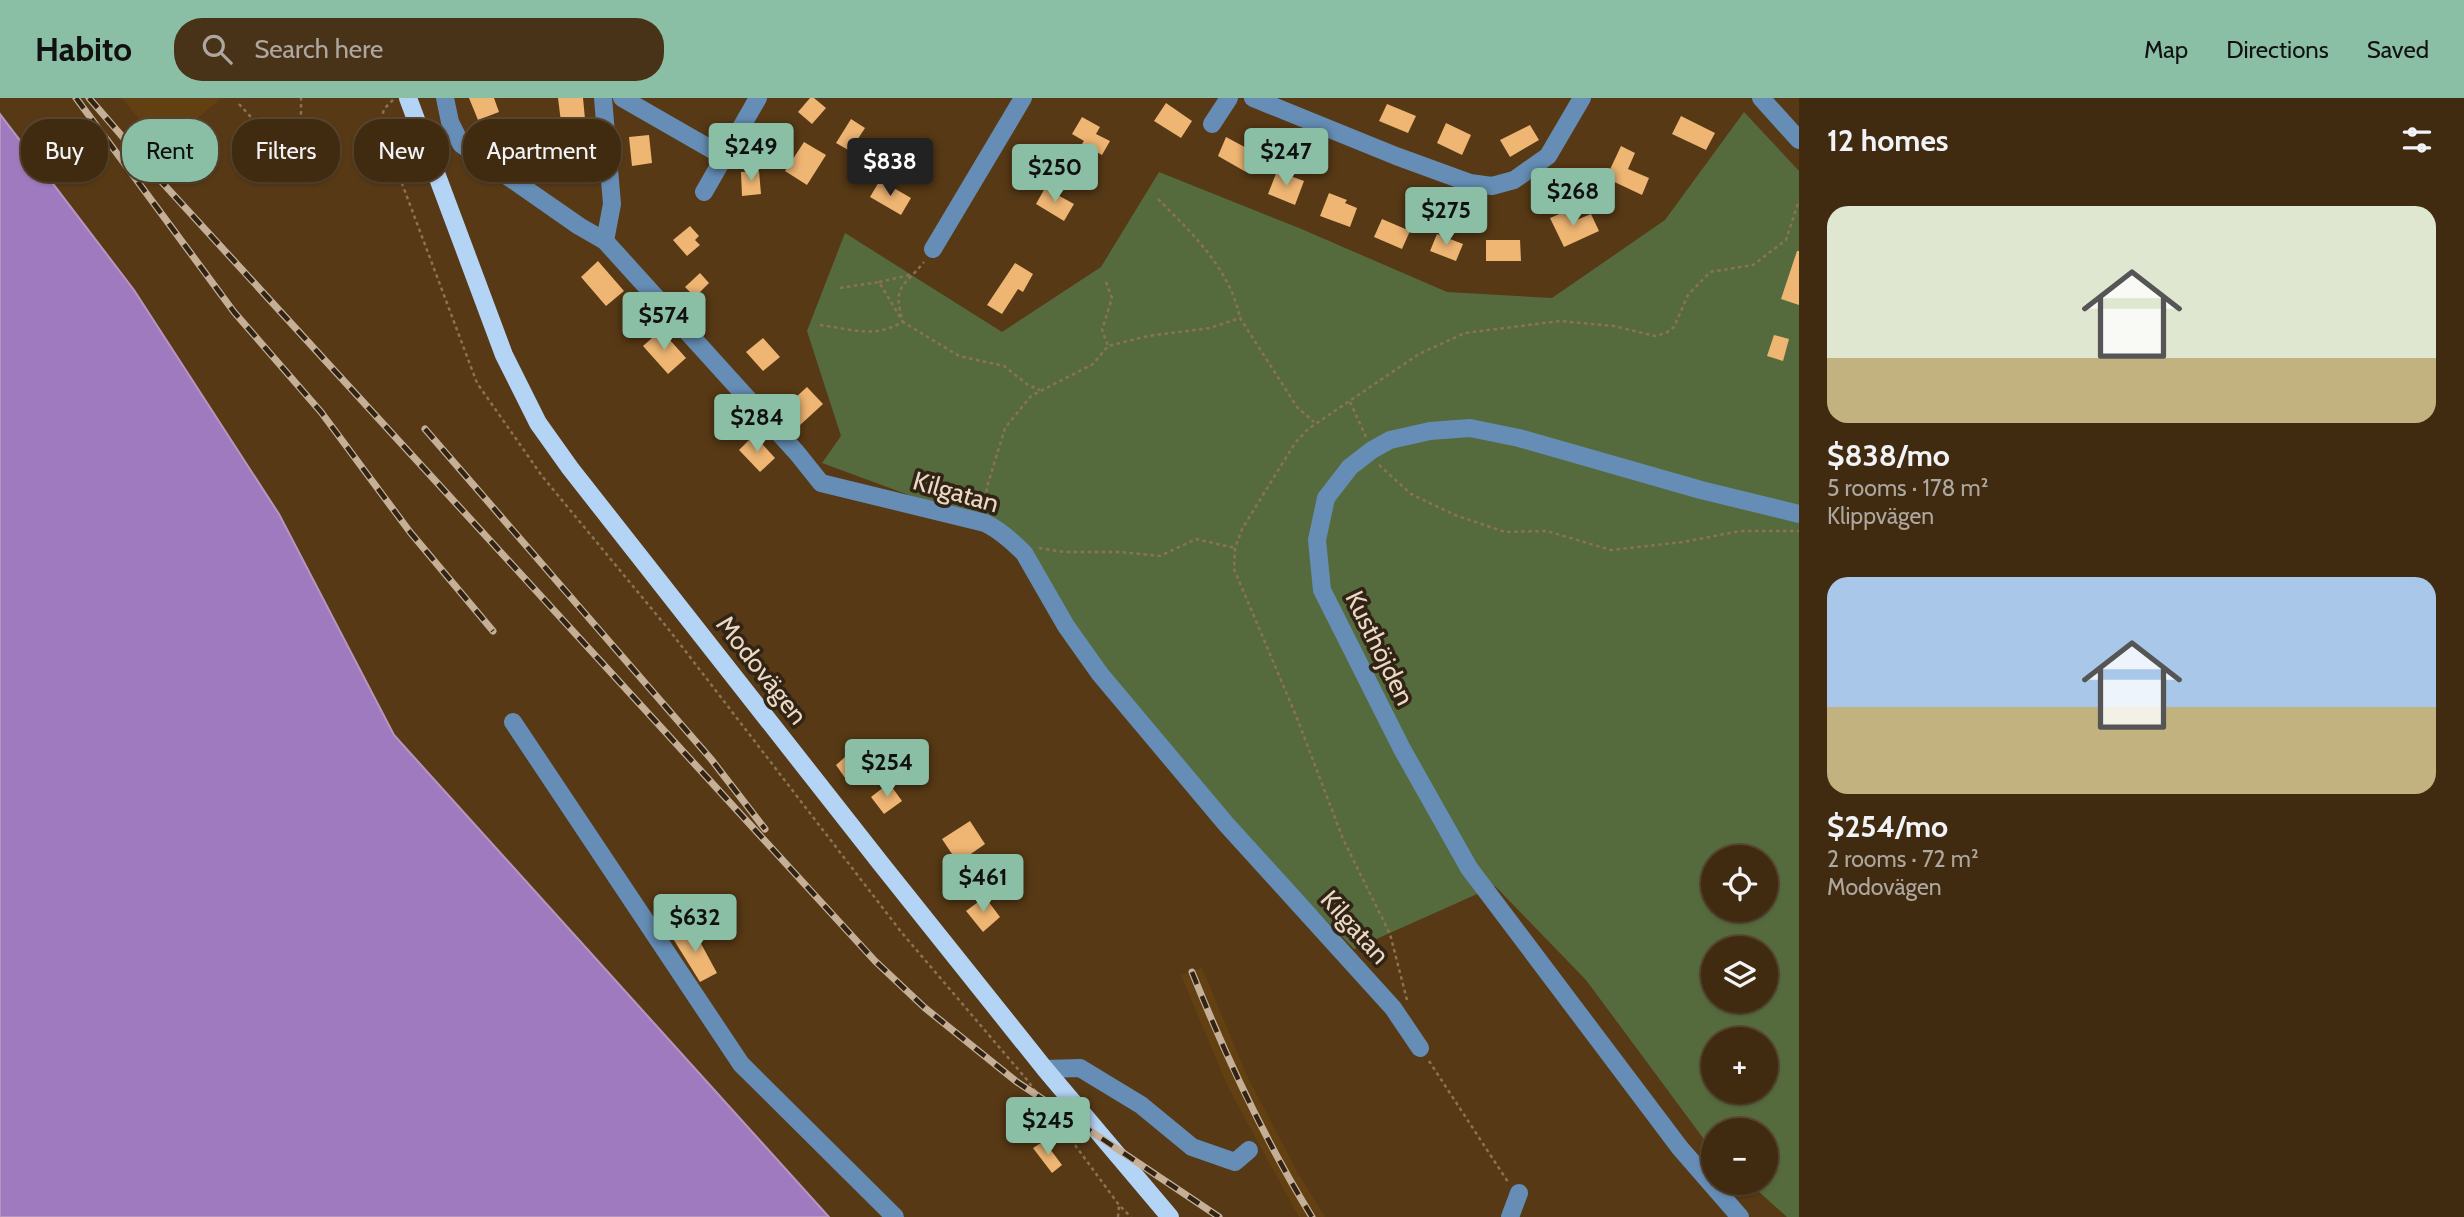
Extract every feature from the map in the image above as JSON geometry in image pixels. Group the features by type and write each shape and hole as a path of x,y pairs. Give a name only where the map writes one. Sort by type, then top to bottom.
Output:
{"main road":[{"name":"Modovägen","path":"409,103 504,355 538,423 604,511 1045,1069 1164,1215"}],"street":[{"name":"Kilgatan","path":"445,98 450,122 461,144 567,219 605,241 797,453 821,484 985,523 997,528 1015,544 1024,553 1066,626 1101,674 1226,824 1393,1008 1420,1048"},
{"path":"603,98 612,204 605,241"},
{"path":"622,98 723,156"},
{"path":"704,192 758,98"},
{"path":"933,249 1023,98"},
{"path":"1212,124 1229,98"},
{"path":"1253,98 1396,156 1485,186 1514,180 1548,156 1582,98"},
{"path":"1760,98 1799,140"},
{"name":"Kusthöjden","path":"1740,1217 1680,1148 1469,868 1402,749 1322,590 1317,540 1326,498 1350,467 1372,450 1390,440 1430,431 1470,428 1519,438 1701,490 1799,514"},
{"path":"513,722 741,1064 895,1217"},
{"path":"1045,1069 1080,1068 1141,1105 1192,1147 1235,1162 1249,1150"},
{"path":"1510,1217 1519,1193"}],"path":[{"path":"239,104 259,126 285,141 295,135 302,119 301,98"},
{"path":"1158,200 1188,229 1216,264 1234,292 1240,318 1297,407 1315,423"},
{"path":"1410,1010 1390,934 1343,839 1297,718 1234,569 1235,548 1242,529 1296,443 1315,423 1419,354 1465,333 1560,321 1614,326 1655,336 1666,333 1674,327 1688,295 1710,272 1753,265 1786,240 1799,200"},
{"path":"903,322 897,303 902,283 933,249"},
{"path":"840,288 911,274"},
{"path":"879,282 903,322 959,356 1004,366 1028,384 1042,390"},
{"path":"1106,282 1112,298 1102,330 1108,346"},
{"path":"985,523 987,487 1005,428 1031,396 1093,364 1108,346 1148,336 1210,328 1240,318"},
{"path":"820,325 872,334 886,331 903,322"},
{"path":"1350,402 1377,464 1411,494 1455,515 1505,532 1546,531 1611,550 1683,542 1740,531 1799,531"},
{"path":"1015,544 1064,552 1121,552 1160,556 1196,539 1235,548"},
{"path":"1420,1048 1505,1179 1519,1193"},
{"path":"1118,1217 1119,1205 1131,1217"}],"shaded area":[{"path":"122,98 221,98 197,119 139,119"},
{"path":"0,114 21,142 21,182 52,182 134,290 279,514 394,735 829,1217 0,1217"},
{"path":"1202,968 1248,1078 1299,1175 1325,1217 1299,1217 1228,1087 1181,975"}],"green space":[{"path":"1744,112 1799,171 1799,1217 1787,1217 1762,1195 1778,1195 1778,1118 1701,1118 1701,1135 1586,980 1495,886 1354,949 1274,867 1100,674 1024,553 985,523 822,463 841,436 807,331 845,233 1002,332 1101,267 1159,172 1299,228 1447,292 1552,298 1665,220"}],"building":[{"path":"469,98 494,98 499,112 478,119"},
{"path":"558,98 583,98 585,119 561,119"},
{"path":"810,98 814,98 826,108 812,124 798,112"},
{"path":"1166,103 1192,121 1181,138 1154,121"},
{"path":"1387,104 1416,116 1408,133 1379,121"},
{"path":"1681,116 1715,133 1706,150 1672,134"},
{"path":"1082,117 1100,127 1096,134 1110,141 1102,155 1082,144 1084,141 1072,134"},
{"path":"851,119 865,128 850,151 836,143"},
{"path":"1446,123 1471,135 1462,155 1437,143"},
{"path":"1530,125 1539,140 1510,157 1500,140"},
{"path":"649,135 652,163 632,166 629,137"},
{"path":"1226,137 1254,152 1246,172 1218,156"},
{"path":"804,142 826,155 807,185 785,171"},
{"path":"1621,146 1635,153 1628,169 1649,178 1642,195 1606,178"},
{"path":"759,171 761,194 742,196 741,172"},
{"path":"1277,171 1304,181 1295,205 1268,194"},
{"path":"880,180 911,198 901,215 870,197"},
{"path":"1045,188 1074,204 1064,221 1036,204"},
{"path":"1329,193 1347,200 1345,203 1357,208 1350,227 1320,216"},
{"path":"1569,210 1574,221 1591,214 1599,231 1564,247 1550,218"},
{"path":"1382,219 1410,231 1402,249 1374,237"},
{"path":"690,226 699,236 695,240 700,245 687,256 673,240"},
{"path":"1437,234 1463,244 1456,261 1430,251"},
{"path":"1486,240 1520,240 1521,261 1486,261"},
{"path":"1799,251 1799,305 1781,299"},
{"path":"598,261 624,291 606,306 581,277"},
{"path":"1015,263 1033,274 1023,292 1018,289 1002,314 987,305"},
{"path":"700,273 709,283 695,297 685,287"},
{"path":"661,330 686,358 668,374 643,346"},
{"path":"1774,335 1789,339 1783,361 1767,356"},
{"path":"763,338 780,357 763,371 746,352"},
{"path":"807,387 823,404 799,426 783,409"},
{"path":"754,435 775,458 760,472 739,450"},
{"path":"853,750 867,769 850,785 836,765"},
{"path":"889,783 902,801 884,814 871,797"},
{"path":"970,821 985,844 958,863 942,839"},
{"path":"982,899 988,901 1000,917 983,932 966,911"},
{"path":"692,927 717,973 700,982 672,937"},
{"path":"1044,1141 1062,1165 1052,1173 1033,1148"}],"railway":[{"path":"76,98 234,312 321,412 410,532 493,631"},
{"path":"89,98 159,179 875,961 925,1008 1017,1082 1219,1217"},
{"path":"425,429 711,759 765,829"},
{"path":"1192,972 1247,1097 1312,1217"}]}
